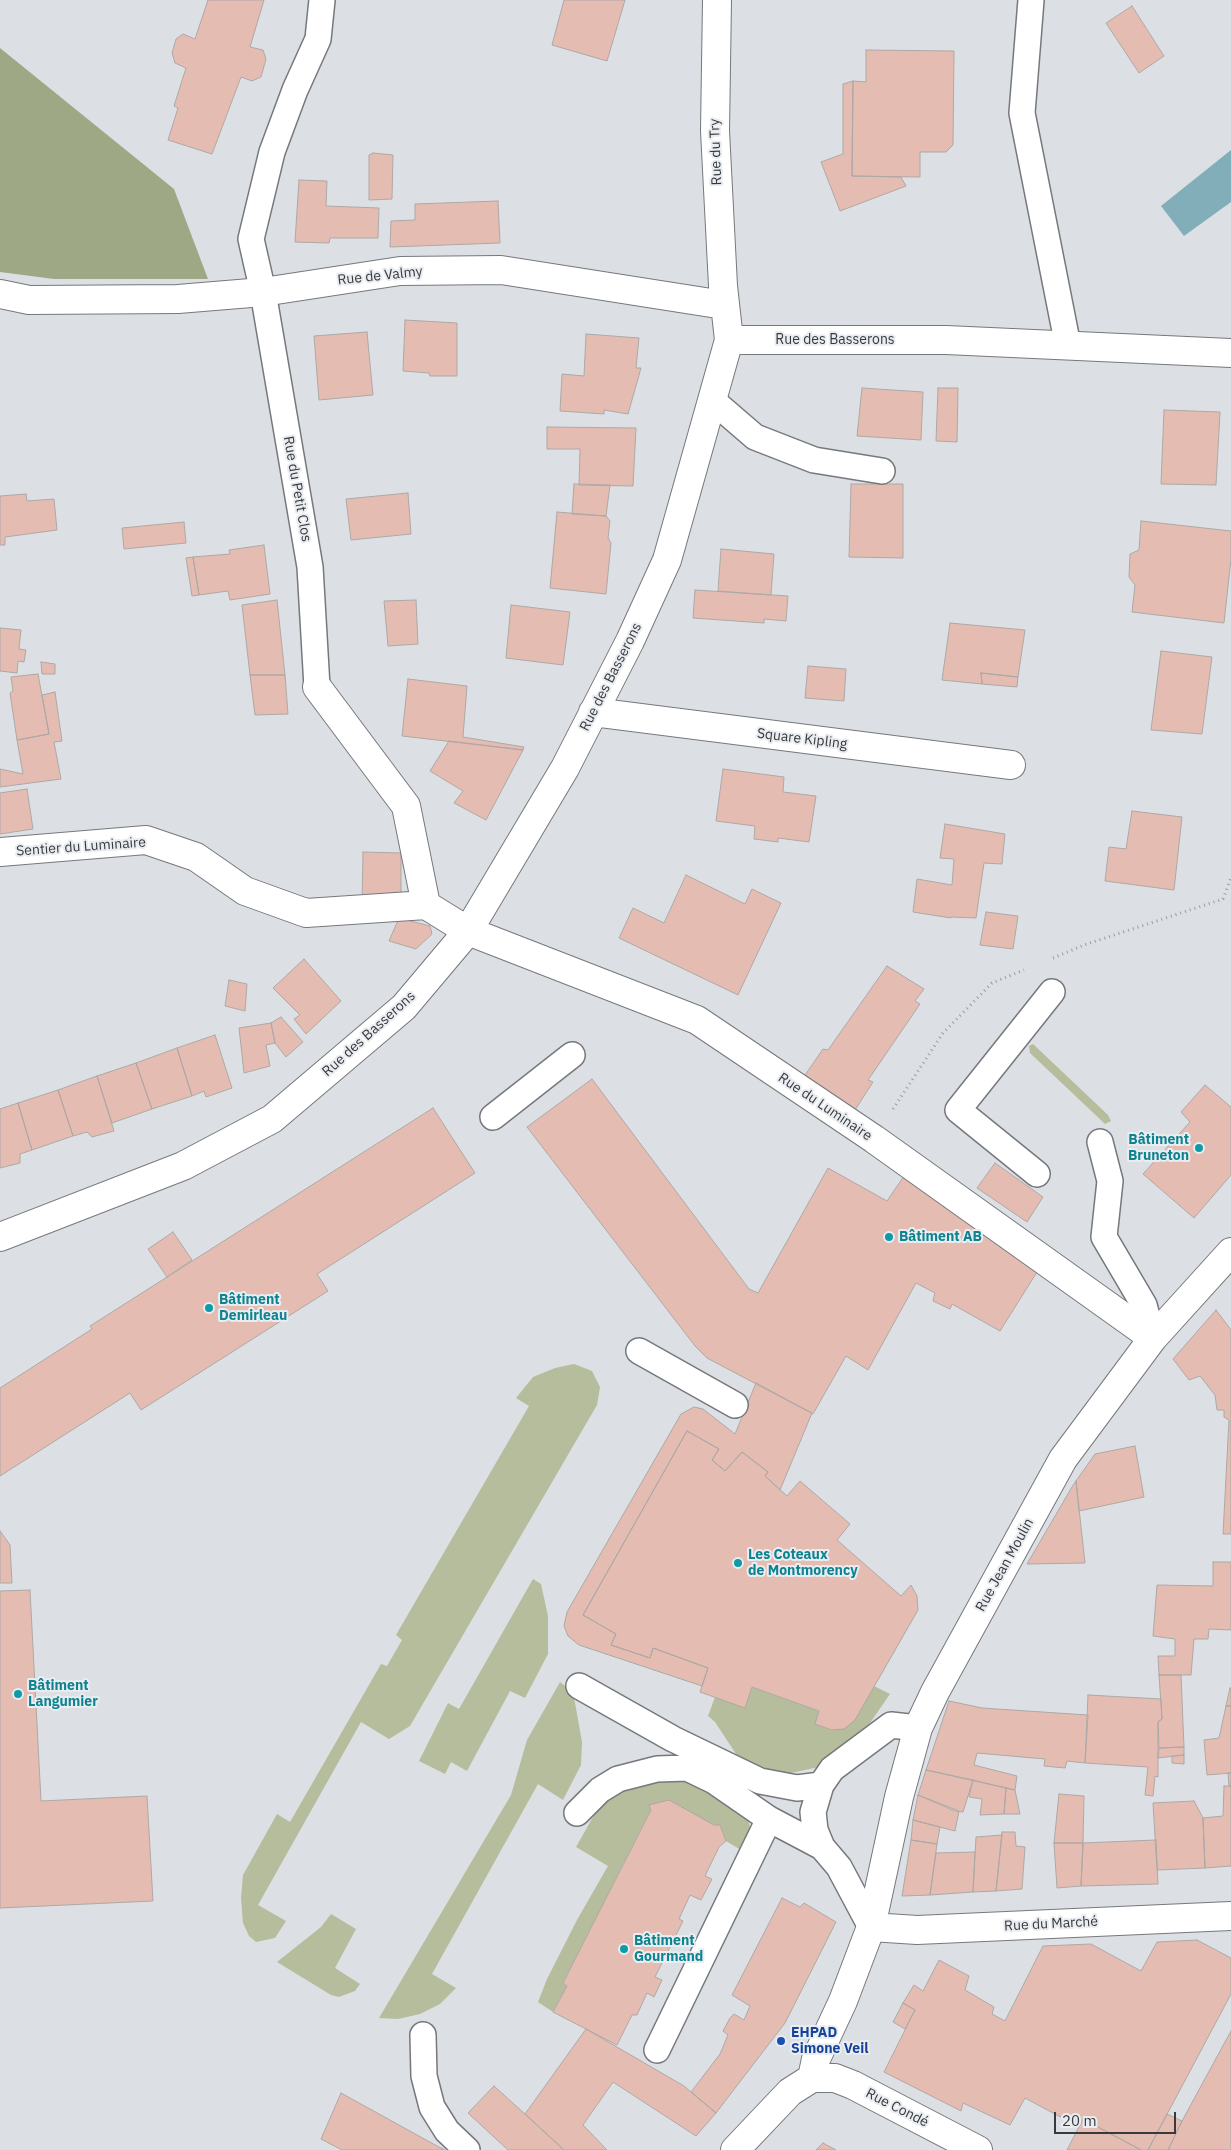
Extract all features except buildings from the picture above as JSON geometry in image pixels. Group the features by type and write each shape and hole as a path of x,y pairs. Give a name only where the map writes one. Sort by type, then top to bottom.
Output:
{"street":[{"name":"Rue du Try","path":"717,0 714,131 724,304"},
{"name":"Rue de Valmy","path":"0,294 29,300 168,299 263,292 400,271 501,270 724,304"},
{"path":"724,304 730,340"},
{"name":"Rue des Basserons","path":"0,1237 183,1166 272,1119 404,1007 468,931 564,768 630,641 667,560 730,340 946,340 1231,353"},
{"path":"317,687 406,806 426,905 468,931"},
{"name":"Square Kipling","path":"593,712 1011,765"},
{"name":"Sentier du Luminaire","path":"0,852 146,840 196,857 245,891 306,913 426,905"},
{"name":"Rue du Luminaire","path":"468,931 697,1020 874,1139 1153,1338"},
{"name":"Rue Jean Moulin","path":"812,2078 816,2059 843,2001 871,1927 899,1797 918,1728 935,1692 1064,1459 1153,1338 1231,1252"},
{"name":"Rue du Marché","path":"871,1927 917,1930 1231,1916"},
{"path":"735,2150 790,2092 812,2078"},
{"name":"Rue Condé","path":"812,2078 835,2078 853,2085 978,2150"}],"lane":[{"name":"Rue du Petit Clos","path":"317,687 310,567 263,292 251,240 272,152 294,90 318,40 322,0"},
{"path":"1031,0 1022,114 1068,346"},
{"path":"712,400 755,437 814,460 882,470"},
{"path":"1036,1174 958,1110 1052,992"},
{"path":"493,1117 572,1055"},
{"path":"1100,1142 1110,1181 1104,1237 1144,1304 1153,1338"},
{"path":"639,1351 735,1405"},
{"path":"579,1686 673,1739 760,1780 797,1788 821,1785"},
{"path":"871,1927 839,1867 822,1847 815,1830 813,1812 821,1785 832,1769 891,1725 918,1728"},
{"path":"576,1813 600,1790 618,1779 656,1768 687,1768 714,1781 769,1819 822,1847"},
{"path":"657,2050 769,1819"},
{"path":"423,2035 424,2076 432,2107 447,2131 467,2150"}],"green space":[{"path":"0,48 174,189 208,279 54,279 0,272"},
{"path":"1033,1044 1108,1115 1111,1121 1105,1124 1030,1053 1029,1046"},
{"path":"574,1364 592,1371 600,1387 597,1405 410,1726 389,1739 361,1722 258,1905 286,1921 275,1938 256,1942 249,1936 243,1923 241,1898 243,1875 277,1814 290,1822 381,1664 387,1666 402,1640 396,1635 529,1406 516,1398 533,1377 555,1368"},
{"path":"533,1579 541,1584 548,1616 548,1654 525,1698 510,1691 467,1771 451,1762 445,1774 419,1761 448,1703 459,1709"},
{"path":"560,1682 573,1692 582,1742 581,1765 563,1800 538,1784 432,1974 456,1988 440,2004 420,2014 398,2019 379,2018 511,1795 527,1740"},
{"path":"874,1686 890,1694 870,1723 819,1767 786,1774 764,1772 740,1760 715,1722 708,1716 715,1697 745,1707 752,1687 819,1711 816,1724 832,1730"},
{"path":"673,1777 722,1795 747,1814 750,1828 741,1850 726,1841 720,1825 714,1825 650,1805 651,1810 563,1983 567,1986 553,2012 538,2002 547,1979 577,1920 608,1866 576,1847 597,1810 609,1796 635,1781"},
{"path":"331,1914 356,1929 335,1968 360,1984 355,1991 339,1997 331,1995 277,1962 321,1927"}],"water":[{"path":"1231,150 1231,202 1184,236 1161,206"}],"place":[{"name":"Bâtiment Bruneton","path":"1199,1148"},
{"name":"Bâtiment AB","path":"889,1237"},
{"name":"Bâtiment Demirleau","path":"209,1308"},
{"name":"Les Coteaux de Montmorency","path":"738,1563"},
{"name":"Bâtiment Langumier","path":"18,1694"},
{"name":"Bâtiment Gourmand","path":"624,1949"},
{"name":"EHPAD Simone Veil","path":"781,2041"}]}
